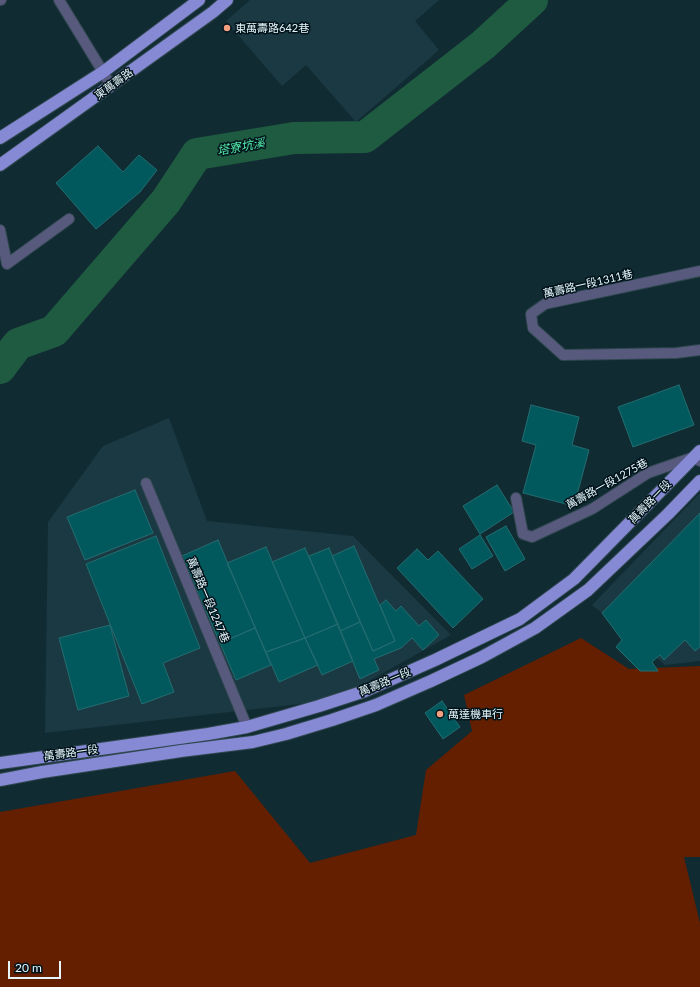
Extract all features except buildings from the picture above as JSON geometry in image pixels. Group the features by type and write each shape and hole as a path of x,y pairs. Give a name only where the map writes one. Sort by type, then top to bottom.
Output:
{"main road":[{"name":"東萬壽路","path":"0,138 103,72 199,0"},
{"name":"東萬壽路","path":"0,165 213,12 227,0"},
{"name":"萬壽路一段","path":"0,763 208,734 247,727 365,691 435,660 520,619 574,579 698,457"},
{"name":"萬壽路一段","path":"0,780 42,772 174,752 253,742 326,722 376,705 482,657 535,628 588,590 668,514 700,481"}],"lane":[{"path":"58,0 111,86"},
{"path":"0,230 7,264 69,219"},
{"name":"萬壽路一段1311巷","path":"700,271 545,304 531,314 532,328 563,355 676,353 700,350"},
{"name":"萬壽路一段1275巷","path":"516,498 522,534 532,537 592,509 648,473 698,457"},
{"name":"萬壽路一段1247巷","path":"146,483 247,727"}],"shaded area":[{"path":"250,0 439,0 415,21 439,50 356,122 306,65 282,86 226,21"},
{"path":"169,418 207,521 353,536 451,635 335,700 45,733 48,522 103,446"},
{"path":"700,493 700,661 665,665 592,605"},
{"path":"581,638 629,669 700,666 700,857 684,857 700,923 700,987 0,987 0,812 235,771 310,863 416,835 426,770 472,731 464,695"}],"waterway":[{"name":"塔寮坑溪","path":"0,368 18,344 54,331 166,201 197,154 294,138 365,137 483,45 532,0"}],"place":[{"name":"東萬壽路642巷","path":"227,28"},
{"name":"萬達機車行","path":"440,714"}]}
